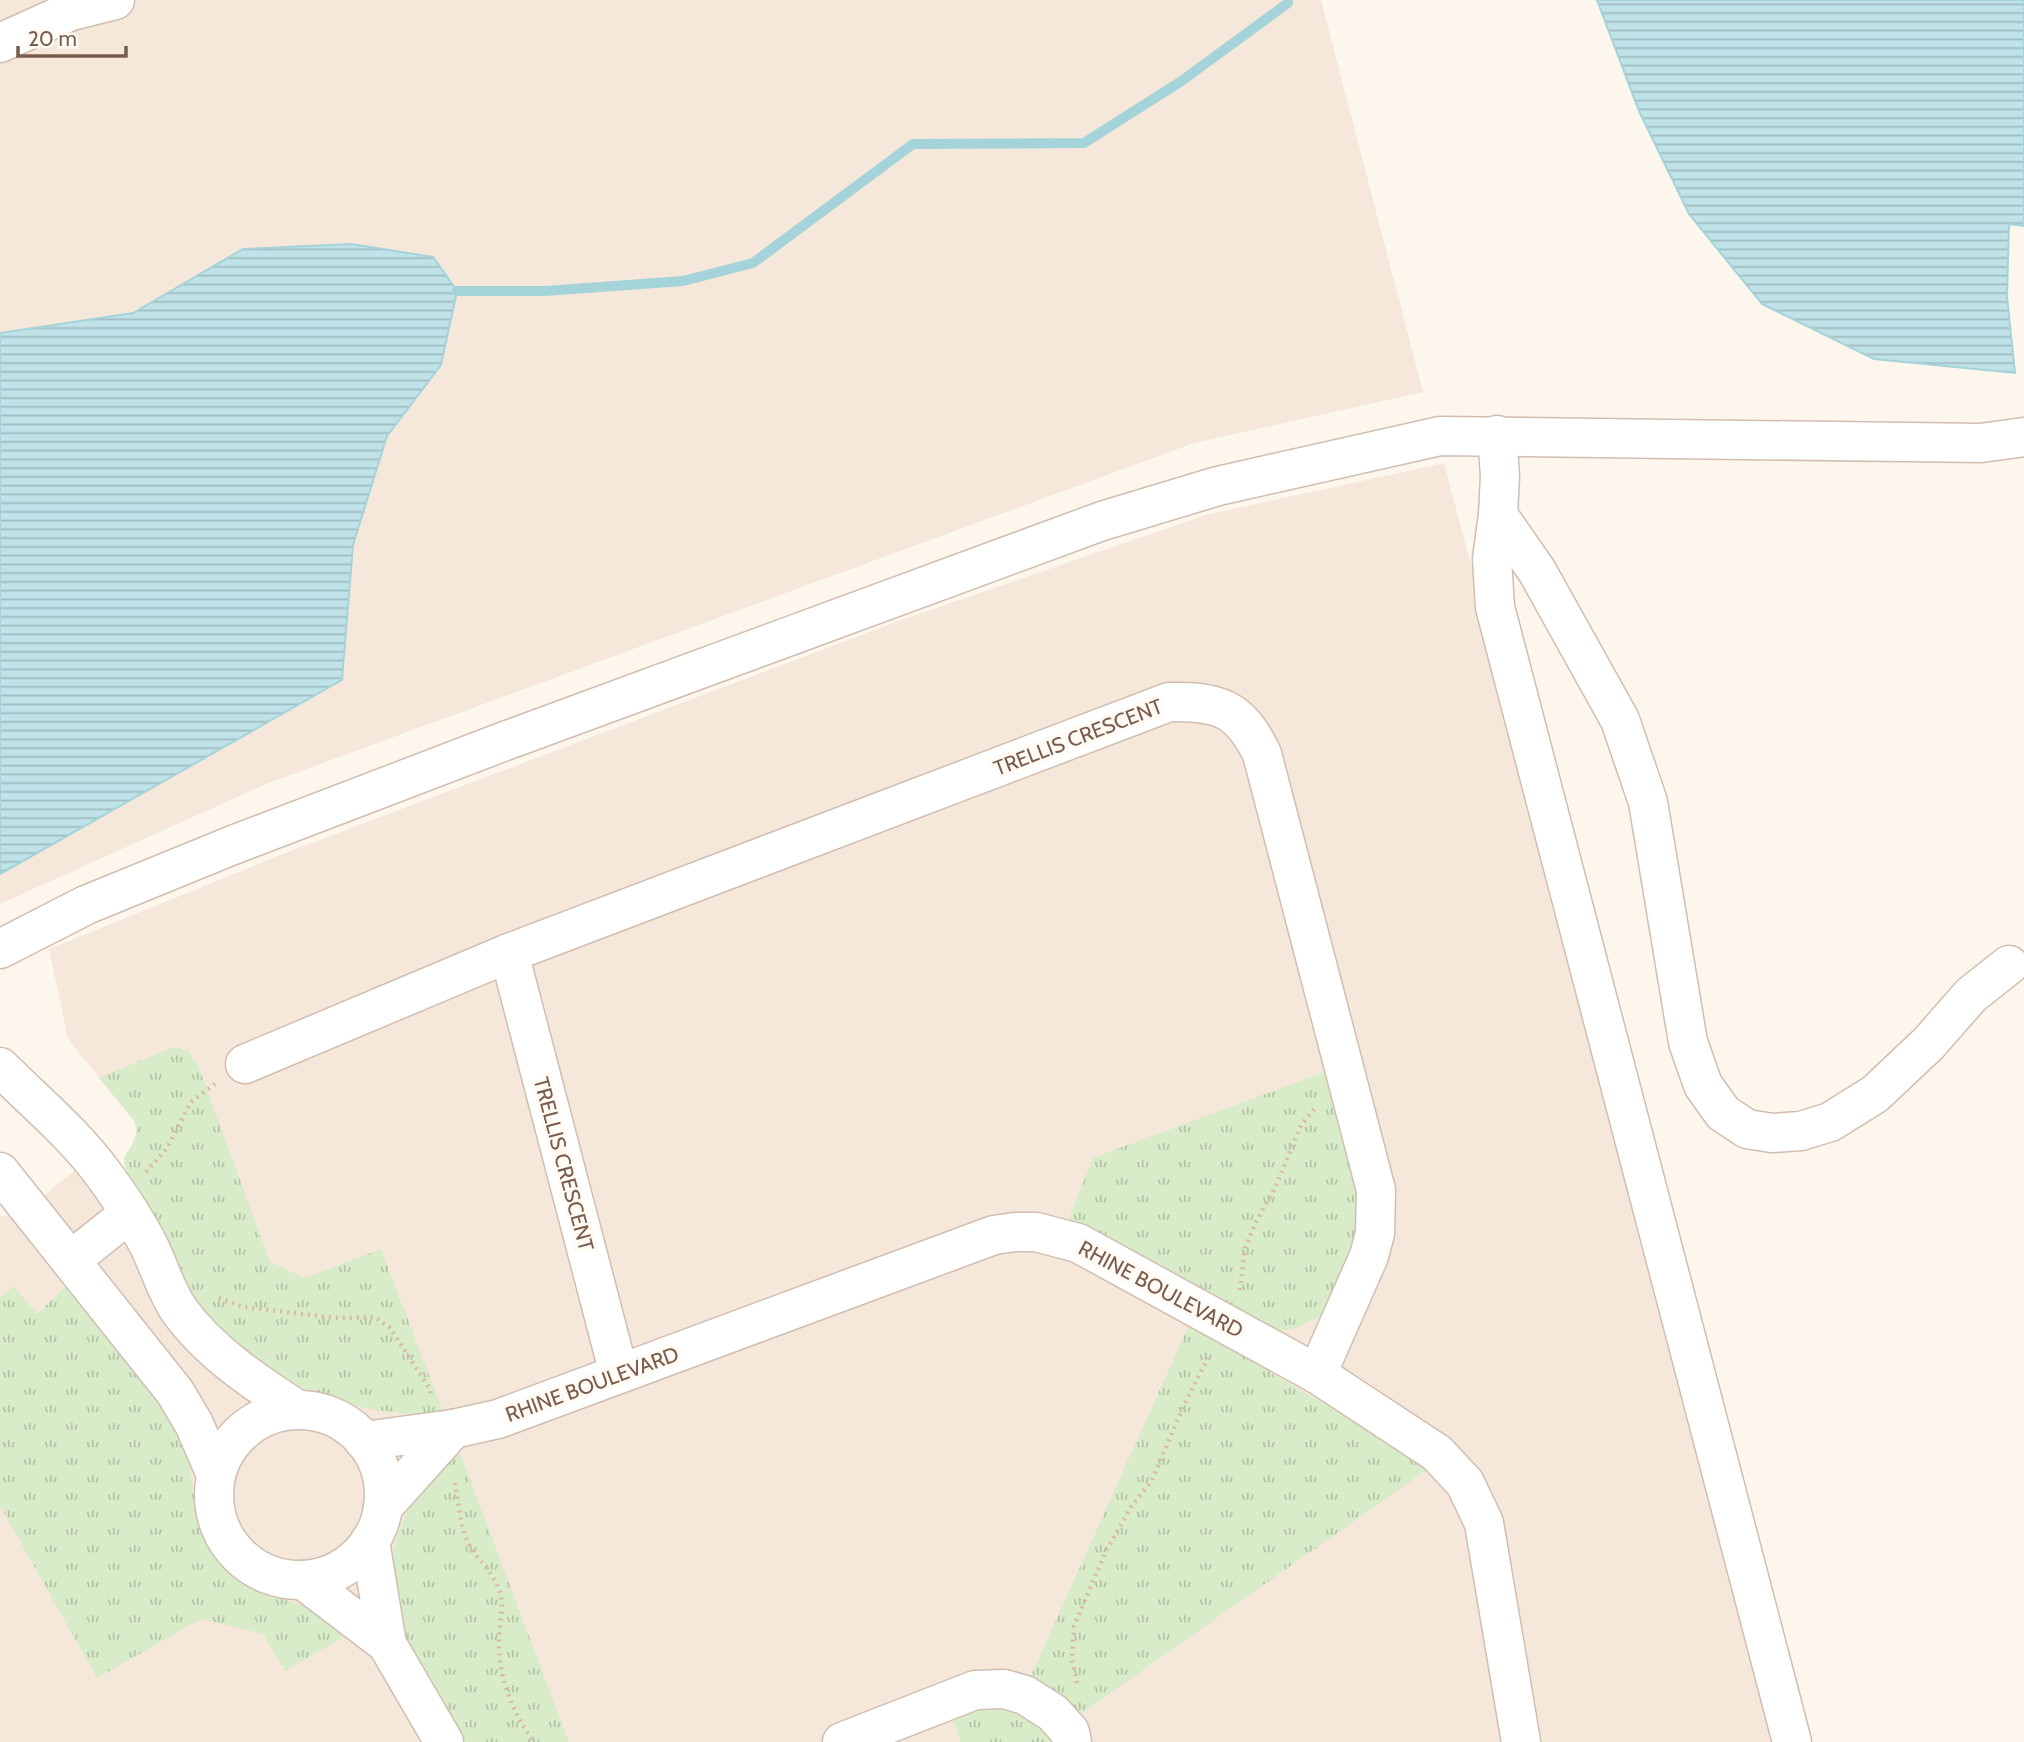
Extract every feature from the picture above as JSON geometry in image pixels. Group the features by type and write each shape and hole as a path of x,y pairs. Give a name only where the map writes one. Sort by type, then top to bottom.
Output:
{"street":[{"path":"0,43 71,11 116,0"},
{"path":"1497,435 1500,476 1492,559 1495,607 1792,1742"},
{"path":"0,948 86,905 246,840 505,741 1102,521 1218,486 1440,436 1981,443 2024,437"},
{"path":"1498,515 1537,571 1620,720 1648,802 1688,1042 1703,1085 1723,1112 1747,1129 1772,1133 1801,1131 1830,1122 1875,1094 1929,1043 1970,995 2009,965"},
{"name":"TRELLIS CRESCENT","path":"245,1064 509,953 1169,702 1217,705 1237,715 1252,734 1262,754 1376,1190 1375,1233 1369,1256 1317,1374"},
{"name":"TRELLIS CRESCENT","path":"509,953 619,1374"},
{"path":"0,1068 103,1172 149,1245 167,1289 189,1323 237,1367 298,1410"},
{"path":"0,1172 175,1392 200,1436 216,1475"},
{"path":"71,1260 130,1213"},
{"name":"RHINE BOULEVARD","path":"364,1441 443,1436 498,1419 993,1235 1036,1232 1078,1242 1317,1374 1437,1453 1452,1467 1476,1502 1484,1523 1521,1742"},
{"path":"387,1644 377,1524 383,1483 377,1461 364,1441 346,1424 323,1414 298,1410 270,1415 245,1428 227,1449 216,1475 214,1501 219,1527 233,1549 252,1567 276,1577 303,1580 323,1577 358,1556 377,1524 443,1436"},
{"path":"303,1580 387,1644 444,1742"},
{"path":"842,1742 975,1690 1004,1689 1025,1695 1063,1727"}],"path":[{"path":"143,1175 167,1148 191,1102 245,1064"},
{"path":"1063,1727 1077,1689 1077,1676 1072,1659 1074,1626 1106,1551 1131,1507 1152,1480 1184,1405 1238,1302 1245,1248 1275,1188 1301,1125 1316,1107 1334,1097 1351,1092"},
{"path":"213,1297 244,1307 338,1318 375,1317 390,1328 430,1390 453,1471 463,1531 499,1588 502,1609 500,1657 509,1696 523,1727 534,1742"}],"shaded area":[{"path":"0,0 1321,0 1423,392 1194,443 266,784 0,904"},
{"path":"1444,463 1782,1742 0,1742 0,1216 10,1216 14,1220 101,1149 124,1176 128,1172 124,1166 124,1157 135,1142 137,1131 135,1122 68,1039 49,949 288,852 901,620 1206,515"}],"green space":[{"path":"173,1047 188,1051 198,1065 270,1262 305,1278 381,1249 444,1414 372,1409 338,1401 306,1389 275,1373 247,1353 221,1329 197,1301 167,1255 123,1176 128,1172 125,1159 135,1138 135,1122 99,1078"},
{"path":"1327,1071 1358,1187 1356,1238 1327,1308 1317,1318 1291,1330 1263,1327 1103,1234 1068,1221 1093,1158"},
{"path":"70,1282 156,1386 187,1451 198,1519 206,1541 218,1560 233,1576 252,1589 310,1608 351,1633 285,1671 263,1634 201,1619 97,1678 0,1506 0,1297 14,1286 37,1314"},
{"path":"1189,1325 1409,1453 1428,1469 1078,1716 1029,1680"},
{"path":"460,1453 569,1742 465,1742 405,1638 392,1562 397,1536 421,1489"},
{"path":"984,1709 1005,1711 1023,1717 1039,1727 1054,1742 961,1742 953,1719"}],"water":[{"path":"1597,0 2024,0 2024,226 2009,224 2007,297 2015,373 1874,359 1762,304 1689,214 1639,111"},
{"path":"351,244 433,257 457,291 441,365 387,436 353,545 342,680 0,874 0,333 133,313 243,249"}],"waterway":[{"path":"457,291 545,291 683,281 753,263 913,144 1084,143 1180,82 1288,3"}]}
